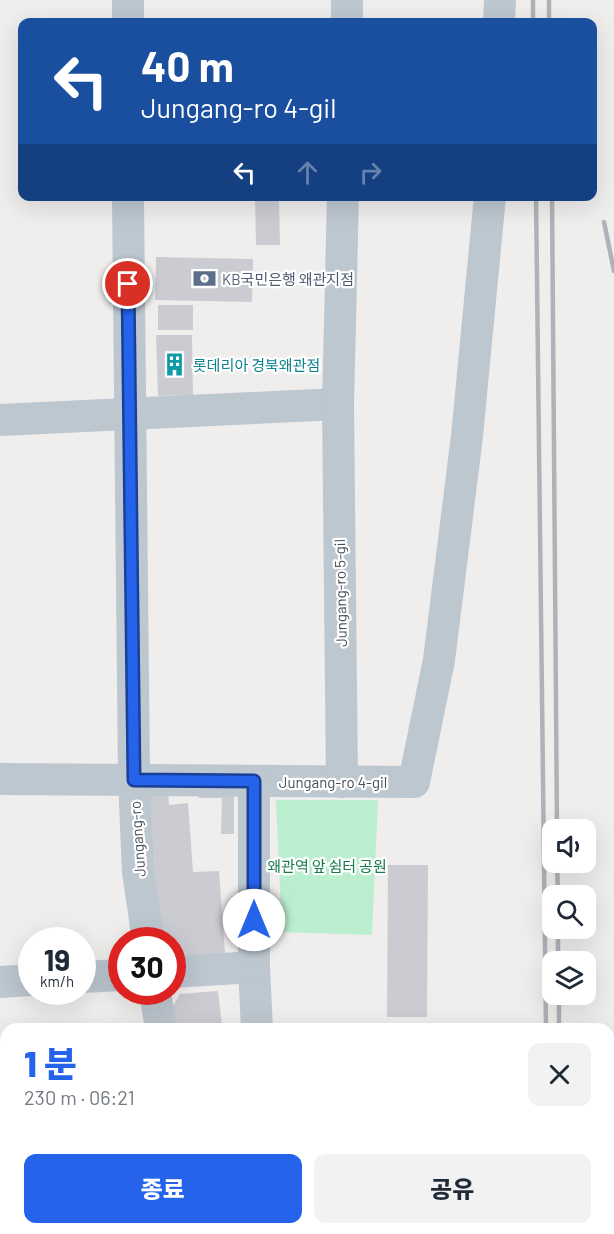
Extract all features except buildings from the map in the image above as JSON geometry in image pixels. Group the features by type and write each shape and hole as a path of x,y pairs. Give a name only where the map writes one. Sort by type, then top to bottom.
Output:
{"street":[{"path":"128,0 128,18"},
{"path":"346,0 347,18"},
{"path":"499,18 500,0"},
{"name":"Jungang-ro","path":"128,201 134,780 138,872 146,927"},
{"name":"Jungang-ro 5-gil","path":"342,782 338,404 344,201"},
{"name":"Jungang-ro 4-gil","path":"0,779 414,782 439,660 467,436 490,201"},
{"path":"0,420 129,416 338,404"},
{"path":"254,781 254,967 257,1023"},
{"path":"186,971 254,967"},
{"path":"0,982 18,981"},
{"path":"157,1005 160,1023"}],"green space":[{"name":"왜관역 앞 쉼터 공원","path":"276,800 378,800 372,935 282,932"}],"railway":[{"path":"533,0 533,18"},
{"path":"549,0 549,18"},
{"path":"536,201 546,1023"},
{"path":"552,201 557,819"},
{"path":"604,222 614,271"},
{"path":"557,873 558,885"},
{"path":"558,939 558,951"},
{"path":"559,1005 559,1023"}],"place":[{"name":"KB국민은행 왜관지점","path":"204,279"},
{"name":"롯데리아 경북왜관점","path":"175,365"}],"route":[{"path":"128,284 134,780 254,781 254,920"}]}
